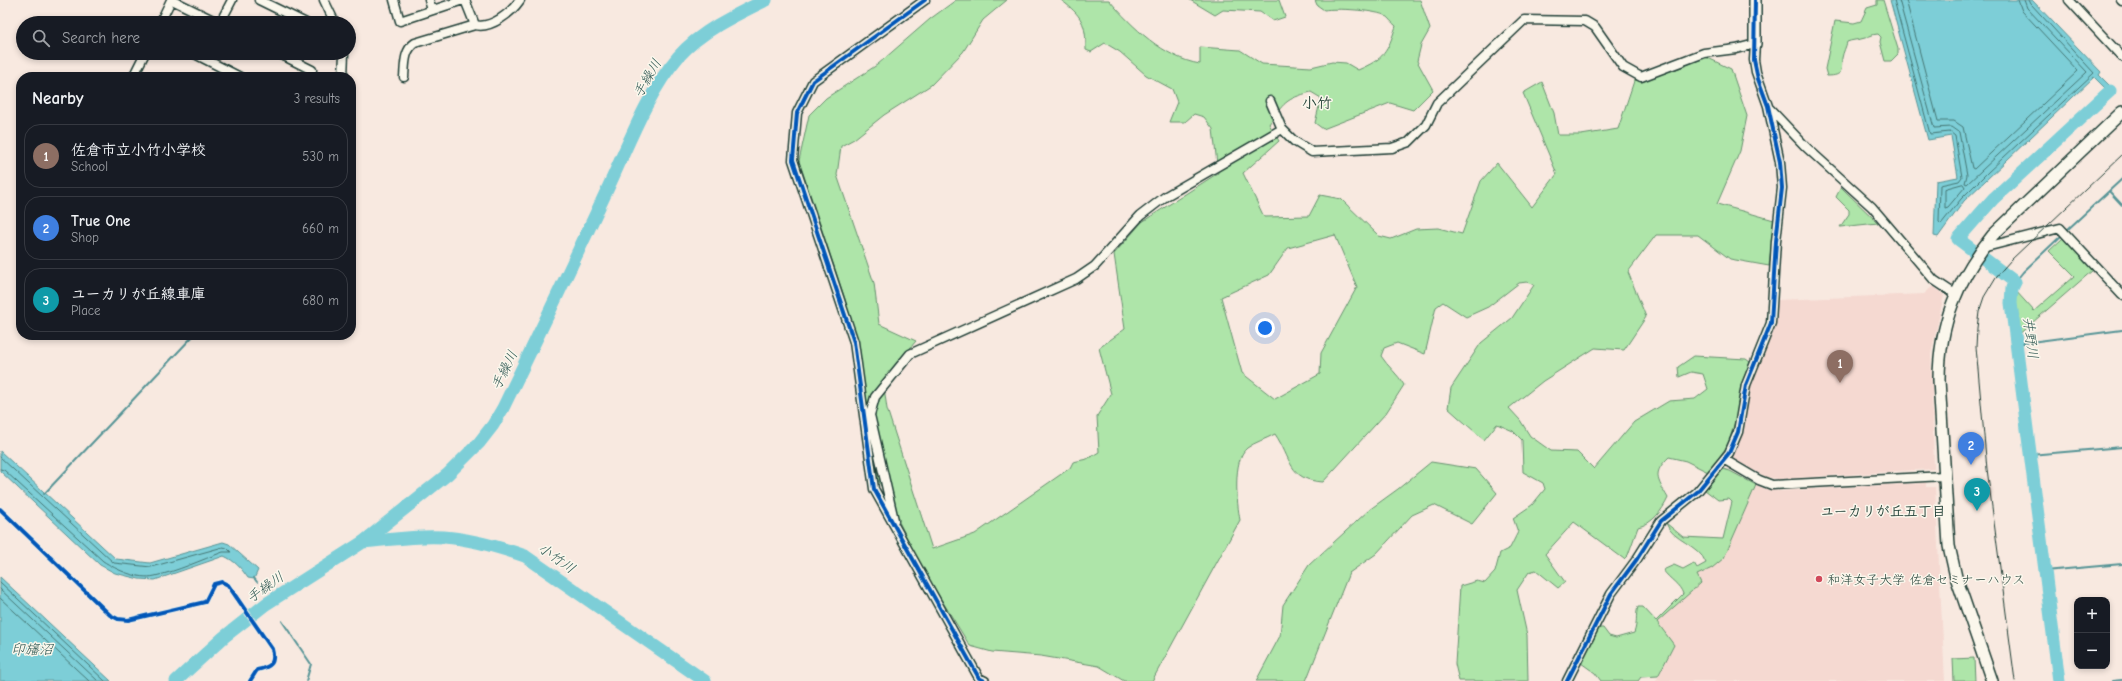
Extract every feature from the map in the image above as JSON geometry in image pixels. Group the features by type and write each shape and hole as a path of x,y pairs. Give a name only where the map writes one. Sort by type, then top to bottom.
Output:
{"street":[{"path":"164,16 172,0 205,16"},
{"path":"224,16 232,0"},
{"path":"259,0 292,16"},
{"path":"324,0 332,16"},
{"path":"394,0 400,21 464,0 475,25"},
{"path":"429,0 432,10"},
{"path":"404,77 406,52 409,47 415,43 475,25 480,26 496,21 513,9 520,0"},
{"path":"925,0 814,81 797,113 793,160 854,342 874,489 979,678 985,681"},
{"path":"1567,681 1611,594 1637,559 1661,521 1697,492 1724,460 1738,432 1746,385 1771,323 1776,241 1782,188 1780,162 1768,106 1756,72 1754,60 1755,0"},
{"path":"2069,0 2120,52"},
{"path":"1270,101 1282,129 1294,141 1312,152 1392,148 1409,142 1426,125 1437,103 1524,20 1585,20 1595,27 1623,67 1641,77 1704,53 1736,49 1755,44"},
{"path":"136,72 142,60"},
{"path":"207,60 230,72"},
{"path":"292,60 312,70 311,72"},
{"path":"343,72 344,60"},
{"path":"1768,106 1806,147 1872,207 1934,280 1955,294"},
{"path":"1992,681 1952,561 1949,546 1939,367 1946,324 1955,294 1982,249 2000,227 2122,112"},
{"path":"897,531 870,415 875,397 910,354 1076,278 1095,266 1140,216 1166,196 1282,129"},
{"path":"1982,249 2060,228 2122,295"},
{"path":"1724,460 1759,480 1772,485 1944,476"}],"shaded area":[{"path":"1933,286 1944,295 1931,354 1934,469 1778,479 1766,477 1734,460 1732,457 1739,440 1749,384 1772,333 1777,300 1924,294"},
{"name":"和洋女子大学 佐倉セミナーハウス","path":"1926,483 1926,487 1935,487 1945,681 1656,681 1674,645 1657,622 1700,583 1696,575 1712,568 1724,558 1756,485 1766,489 1779,491"}],"green space":[{"path":"956,0 1007,0 983,20 963,52 931,85 884,115 854,139 841,146 837,175 874,283 879,324 916,341 883,380 887,409 932,549 975,534 1070,468 1073,462 1087,459 1099,452 1097,416 1111,394 1099,348 1125,329 1114,254 1142,222 1218,173 1213,129 1204,117 1194,114 1185,122 1169,122 1177,102 1172,89 1146,75 1120,52 1105,43 1091,52 1086,50 1084,27 1081,21 1074,11 1061,0 1109,0 1138,31 1161,48 1187,61 1200,64 1200,47 1240,50 1262,64 1311,67 1332,62 1346,63 1358,70 1374,62 1384,54 1396,26 1387,17 1378,13 1337,9 1324,10 1317,5 1315,0 1420,0 1430,29 1421,45 1417,61 1433,90 1413,110 1390,103 1323,129 1315,123 1321,98 1311,92 1296,97 1282,106 1269,124 1279,141 1243,173 1264,217 1309,216 1320,195 1341,199 1379,236 1391,239 1416,229 1438,228 1462,234 1481,181 1497,163 1532,207 1557,174 1523,93 1542,82 1554,113 1558,135 1581,135 1618,129 1634,81 1674,70 1706,57 1731,69 1747,116 1740,151 1717,204 1774,220 1769,266 1730,259 1698,235 1656,235 1628,272 1646,317 1624,350 1595,348 1543,381 1509,408 1520,420 1530,436 1551,451 1577,452 1594,469 1634,422 1669,401 1695,399 1708,389 1703,374 1691,372 1679,377 1678,367 1694,356 1746,359 1750,362 1741,385 1736,418 1728,445 1708,472 1686,461 1669,457 1660,467 1658,472 1659,481 1668,498 1663,508 1652,520 1638,527 1628,555 1624,559 1574,522 1545,554 1565,582 1558,588 1536,570 1529,572 1517,590 1527,635 1528,681 1459,681 1455,664 1460,586 1477,581 1485,583 1495,572 1500,553 1510,548 1518,532 1513,518 1532,505 1545,489 1543,483 1523,472 1522,440 1513,431 1497,424 1484,440 1448,408 1451,388 1481,343 1512,318 1534,285 1527,282 1519,283 1488,307 1466,317 1443,302 1436,307 1425,354 1397,343 1384,348 1381,356 1404,385 1386,413 1323,482 1303,477 1297,473 1292,467 1281,443 1275,434 1250,446 1242,454 1237,472 1237,493 1240,520 1152,681 1124,681 1099,666 1041,656 992,652 970,646 923,570 877,478 864,383 845,299 799,161 809,115 826,98 877,65 930,19","holes":["1335,235 1357,287 1321,353 1320,374 1275,399 1242,373 1221,297 1269,275 1288,248"]},
{"path":"1190,0 1279,0 1285,17 1273,21 1260,12 1223,10 1215,15"},
{"path":"1877,0 1883,0 1898,49 1898,54 1891,61 1885,61 1880,42 1881,37 1878,34 1849,41 1847,42 1842,56 1840,72 1836,75 1827,76 1825,69 1835,21 1854,23 1861,21 1867,8 1877,5"},
{"path":"1841,187 1878,223 1840,227 1849,214 1849,210 1836,197"},
{"path":"2063,238 2093,270 2017,336 2013,303 2015,290 2034,311 2074,276 2049,251"},
{"path":"1431,462 1476,469 1497,493 1472,524 1434,505 1412,515 1376,554 1349,573 1306,681 1256,681 1280,636 1283,605 1309,565 1369,510"},
{"path":"1723,469 1730,471 1756,485 1724,558 1712,568 1697,575 1701,583 1657,622 1674,645 1658,676 1641,677 1638,681 1601,681 1595,673 1581,663 1599,628 1603,628 1609,636 1616,638 1634,633 1638,607 1643,607 1656,621 1683,594 1682,590 1663,570 1674,565 1683,569 1694,563 1697,568 1706,563 1698,551 1679,539 1669,529 1666,523 1683,537 1723,539 1732,502 1729,499 1718,500 1705,490"},
{"path":"1974,658 1975,681 1954,681 1953,659"}],"water":[{"path":"1890,0 2032,0 2101,72 2099,75 2111,87 2107,90 2094,77 1964,201 1938,237 1934,236 1936,181 1958,177 1951,136 1928,140"},
{"path":"0,451 116,559 150,563 223,542 229,544 258,570 254,579 248,578 238,565 224,556 155,580 139,579 115,573 100,565 0,471"},
{"name":"印旛沼","path":"0,577 111,681 0,681"}],"waterway":[{"name":"手繰川","path":"176,681 224,637 266,604 363,542 448,474 479,443 493,425 503,408 607,190 638,121 667,71 687,48 708,31 766,0"},
{"name":"井野川","path":"2107,87 2110,91"},
{"name":"井野川","path":"2059,681 2011,303 2012,288 2015,282 1958,239 1993,199 2110,91"},
{"path":"2066,231 2122,179"},
{"path":"2109,191 2122,205"},
{"path":"2015,282 2023,272 2063,234"},
{"path":"2016,344 2122,330"},
{"path":"44,494 189,340"},
{"path":"2030,455 2122,447"},
{"name":"小竹川","path":"363,542 414,537 444,537 485,544 525,556 705,681"},
{"path":"2045,571 2122,564"},
{"path":"254,578 257,582"},
{"path":"282,621 311,664 306,681"},
{"path":"2112,681 2122,680"}],"tram line":[{"path":"2015,681 1987,469 1976,347 1979,312 1984,297 1996,277 2011,260 2122,155"}],"cycle path":[{"path":"925,0 813,81 797,113 793,160 854,342 874,489 979,678 985,681"},
{"path":"1567,681 1611,594 1637,559 1661,521 1697,492 1729,453 1738,432 1746,385 1771,323 1776,241 1782,188 1780,162 1768,106 1758,79 1754,60 1755,0"},
{"path":"0,509 110,615 118,619 128,620 205,602 214,584 222,582 228,585 272,649 273,658 271,664 265,668 257,670 250,681"}],"place":[{"name":"佐倉市立小竹小学校","path":"1840,383"},
{"name":"True One","path":"1971,465"},
{"name":"ユーカリが丘線車庫","path":"1977,511"},
{"name":"和洋女子大学 佐倉セミナーハウス","path":"1819,579"}],"district":[{"name":"小竹","path":"1317,103"},
{"name":"ユーカリが丘五丁目","path":"1883,511"}]}
